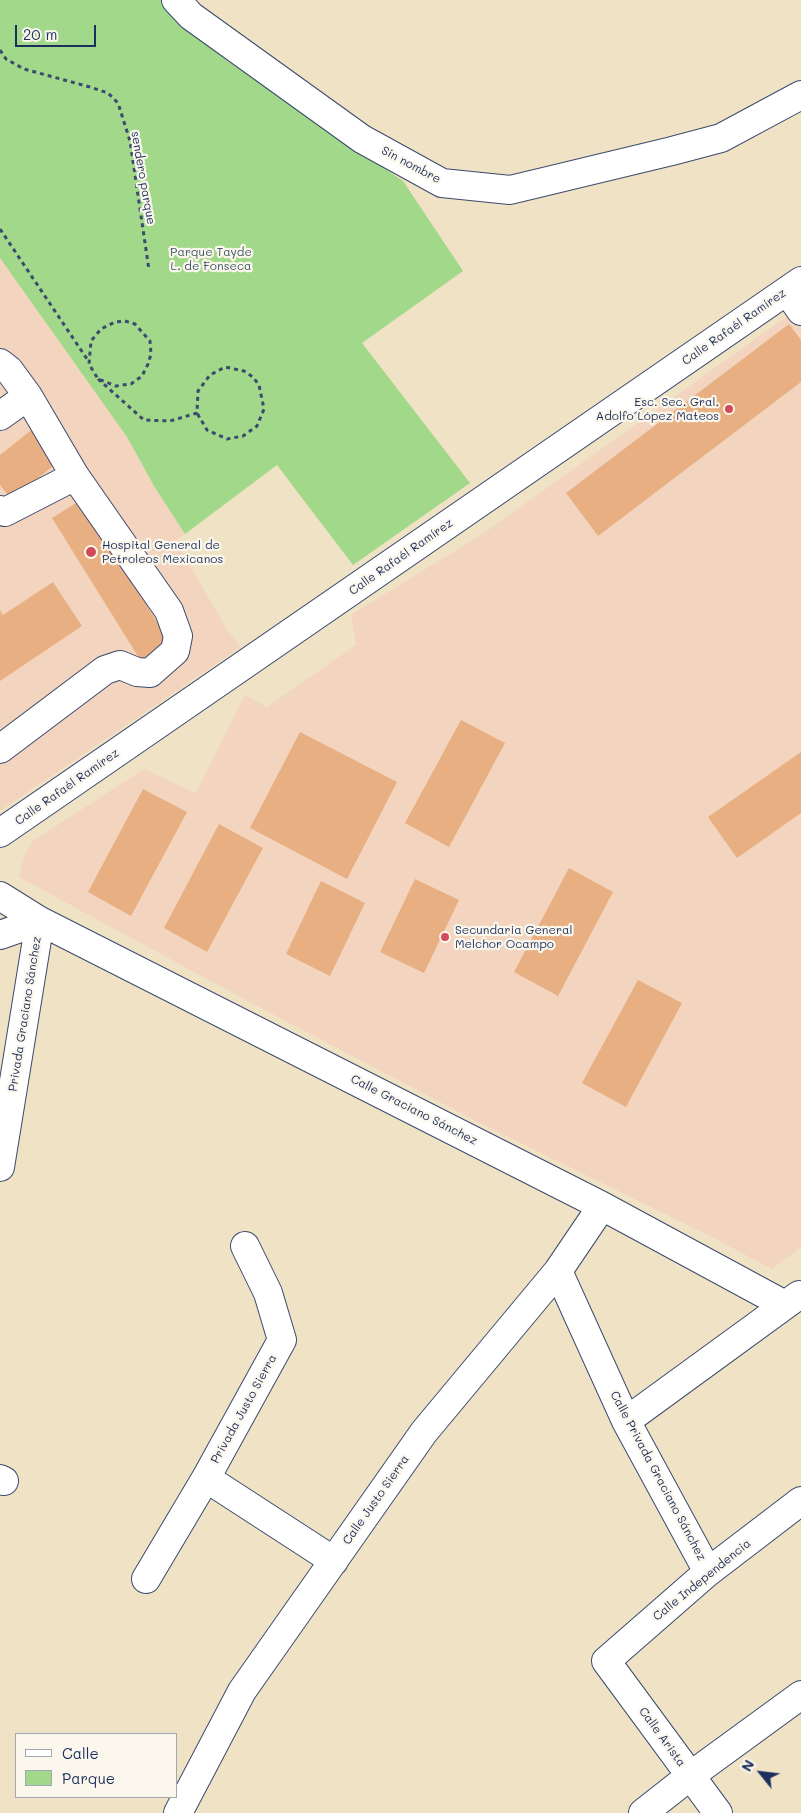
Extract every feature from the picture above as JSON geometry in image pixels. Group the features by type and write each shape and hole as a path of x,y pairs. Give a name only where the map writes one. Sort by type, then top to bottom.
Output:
{"street":[{"name":"Sin nombre","path":"176,0 191,16 362,139 442,183 510,190 721,138 800,96"},
{"name":"Calle Rafaél Ramírez","path":"0,833 796,294"},
{"path":"0,363 9,370 28,396 75,476 169,611 178,636 175,651 150,672 137,672 120,665 105,670 0,749"},
{"path":"0,416 28,396"},
{"path":"0,510 5,512 75,476"},
{"name":"Calle Graciano Sánchez","path":"0,896 40,921 602,1206 793,1299"},
{"path":"0,935 40,921"},
{"name":"Privada Graciano Sánchez","path":"0,1167 40,921"},
{"name":"Calle Justo Sierra","path":"178,1813 242,1691 424,1432 558,1271 602,1206"},
{"name":"Privada Justo Sierra","path":"146,1579 206,1478 282,1340 268,1293 245,1246"},
{"name":"Calle Privada Graciano Sánchez","path":"558,1271 626,1421 708,1572"},
{"path":"626,1421 793,1299"},
{"path":"206,1478 334,1561"},
{"name":"Calle Independencia","path":"606,1661 708,1572 801,1501"},
{"name":"Calle Arista","path":"606,1661 718,1813"},
{"path":"643,1813 690,1776 801,1696"}],"path":[{"name":"sendero parque","path":"0,50 6,59 24,68 108,93 118,103 130,141 149,270"},
{"path":"0,230 90,364 98,380 144,420 170,420 197,414"},
{"path":"90,364 91,341 101,329 115,322 135,324 150,341 151,354 142,376 131,384 116,386 98,380"},
{"path":"225,367 244,371 253,377 259,385 264,408 257,426 243,436 227,439 207,430 197,414 198,391 210,375 225,367"}],"shaded area":[{"name":"Hospital General de Petroleos Mexicanos","path":"0,258 127,437 154,486 185,534 176,541 227,630 241,647 0,811"},
{"name":"Secundaria General Melchor Ocampo","path":"793,312 801,325 801,1247 772,1269 710,1236 474,1120 244,999 19,877 24,857 33,841 144,769 196,793 245,695 267,707 356,645 351,615 484,533"}],"green space":[{"name":"Parque Tayde L. de Fonseca","path":"0,0 165,0 226,60 403,181 463,271 362,343 470,483 353,565 277,465 185,534 154,486 127,437 0,258"}],"building":[{"path":"789,324 801,340 801,382 598,536 566,493"},
{"path":"34,428 60,460 12,500 0,485 0,455"},
{"path":"81,500 173,648 144,666 52,518"},
{"path":"53,582 82,626 0,681 0,610 3,615"},
{"path":"461,720 505,743 449,847 405,823"},
{"path":"300,732 397,782 347,879 250,828"},
{"path":"801,752 801,813 737,858 708,817"},
{"path":"143,789 187,812 131,916 88,892"},
{"path":"219,824 263,848 207,952 164,928"},
{"path":"569,868 613,892 558,996 514,972"},
{"path":"415,879 459,900 424,973 380,952"},
{"path":"321,881 365,903 330,976 286,954"},
{"path":"638,980 682,1003 626,1107 582,1083"}],"place":[{"name":"Esc. Sec. Gral. Adolfo López Mateos","path":"729,409"},
{"name":"Hospital General de Petroleos Mexicanos","path":"91,552"},
{"name":"Secundaria General Melchor Ocampo","path":"445,937"}]}
